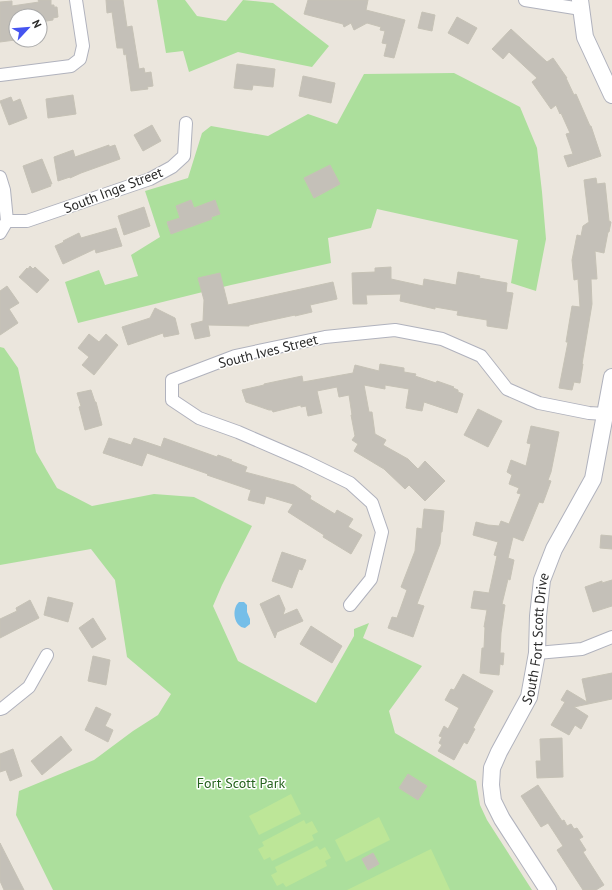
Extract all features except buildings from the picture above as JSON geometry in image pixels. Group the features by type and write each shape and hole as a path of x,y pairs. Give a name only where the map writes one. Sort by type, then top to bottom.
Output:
{"street":[{"path":"0,75 71,66 80,59 83,46 76,0"},
{"path":"526,0 581,5 585,37 612,95"},
{"name":"South Inge Street","path":"7,221 27,221 150,179 172,166 184,156 186,123"},
{"path":"0,177 4,190 7,221 0,232"},
{"name":"South Ives Street","path":"350,605 371,579 382,532 372,503 350,483 306,461 238,432 199,418 172,400 172,380 235,356 325,336 395,330 442,339 481,356 507,389 538,403 589,413 606,414"},
{"name":"South Fort Scott Drive","path":"548,890 502,819 493,801 491,785 492,768 529,697 537,653 538,616 542,580 554,549 593,479 612,377"},
{"path":"537,653 582,649 612,637"},
{"path":"0,709 28,687 48,656"}],"green space":[{"path":"157,0 185,0 197,16 226,21 243,0 273,3 329,46 312,67 238,52 189,72 183,51 166,53"},
{"path":"454,73 520,107 537,148 546,239 536,291 511,283 518,240 377,209 371,228 328,238 331,263 231,285 78,323 65,282 99,270 105,285 138,276 131,255 160,237 145,191 188,178 202,133 211,126 268,136 308,114 337,124 364,74"},
{"name":"Fort Scott Park","path":"0,347 4,348 18,368 36,452 57,488 92,506 154,494 194,497 252,526 213,606 238,661 316,703 354,636 354,629 369,623 363,638 422,666 389,711 395,733 476,781 480,805 487,820 532,890 53,890 16,815 19,791 94,760 133,731 158,715 171,694 127,657 115,580 91,549 0,565"},
{"path":"291,794 301,814 259,835 249,816"},
{"path":"379,817 390,840 346,862 335,840"},
{"path":"304,820 306,824 312,821 318,832 312,835 314,840 272,861 270,857 264,860 258,849 264,846 262,842"},
{"path":"317,846 320,850 325,847 331,858 325,861 327,866 286,887 283,883 277,886 271,875 277,872 275,867"},
{"path":"431,849 450,890 347,890"}],"water":[{"path":"239,602 244,602 247,605 250,624 245,628 238,624 234,613"}]}
